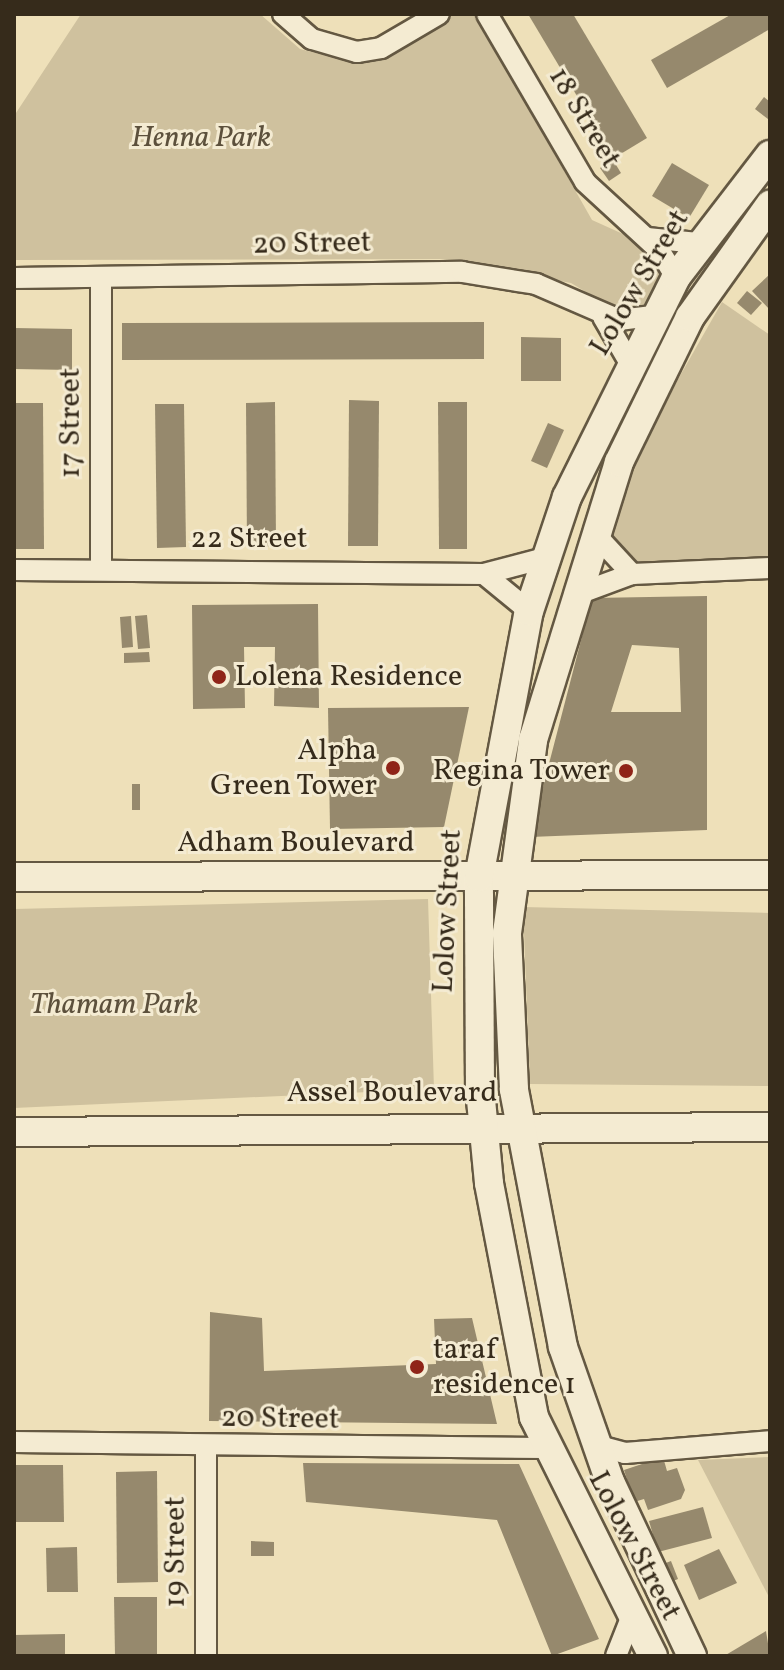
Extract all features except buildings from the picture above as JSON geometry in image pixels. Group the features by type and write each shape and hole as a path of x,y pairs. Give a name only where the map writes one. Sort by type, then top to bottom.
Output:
{"street":[{"path":"283,14 312,39 357,52 381,48 439,14"},
{"name":"18 Street","path":"487,14 585,182 647,238 676,277"},
{"name":"Lolow Street","path":"653,1656 545,1448 504,1280 484,1128 479,877 529,611 545,558 653,316 698,243 770,155"},
{"name":"Lolow Street","path":"692,1656 595,1445 553,1306 519,1127 507,1002 510,877 530,755 572,598 594,533 690,317 770,205"},
{"path":"647,238 698,243"},
{"name":"20 Street","path":"14,278 462,272 536,284 603,317 653,316"},
{"name":"17 Street","path":"101,277 101,570"},
{"path":"603,317 631,365"},
{"path":"594,533 632,574"},
{"name":"22 Street","path":"14,570 484,574 545,558"},
{"path":"572,598 599,581 632,574 770,568"},
{"path":"484,574 529,611"},
{"name":"Adham Boulevard","path":"14,877 770,875"},
{"name":"Assel Boulevard","path":"14,1132 224,1128 770,1127"},
{"path":"201,1153 224,1128"},
{"path":"595,1445 625,1453 770,1441"},
{"name":"20 Street","path":"14,1442 206,1448 545,1448"},
{"name":"19 Street","path":"206,1448 206,1656"},
{"path":"610,1482 625,1453"},
{"path":"616,1656 631,1618"}],"green space":[{"name":"Henna Park","path":"81,14 260,14 300,49 360,64 450,14 475,14 592,220 643,243 661,277 647,307 621,313 571,283 440,259 14,260 14,116"},
{"path":"722,302 770,335 770,568 632,574 608,537 607,504"},
{"name":"Thamam Park","path":"428,899 434,1089 14,1108 14,909"},
{"path":"523,907 770,913 770,1086 530,1084"},
{"path":"770,1457 770,1599 698,1460"}],"place":[{"name":"Lolena Residence","path":"219,677"},
{"name":"Alpha Green Tower","path":"393,768"},
{"name":"Regina Tower","path":"626,771"},
{"name":"taraf residence 1","path":"417,1367"}]}
